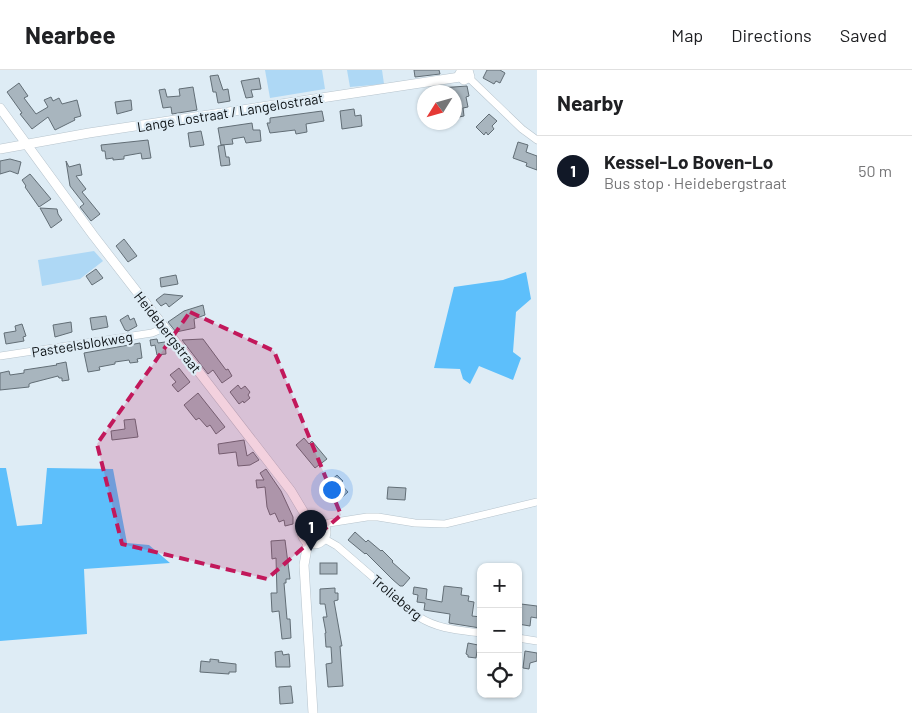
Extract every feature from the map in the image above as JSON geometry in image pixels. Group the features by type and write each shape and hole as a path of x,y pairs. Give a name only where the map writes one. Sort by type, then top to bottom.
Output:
{"street":[{"path":"465,72 522,129 537,140"},
{"name":"Lange Lostraat / Langelostraat","path":"0,149 465,72"},
{"name":"Heidebergstraat","path":"0,108 93,235 291,491 310,521"},
{"name":"Pasteelsblokweg","path":"0,356 152,333 164,328"},
{"path":"324,526 329,523 367,517 415,523 445,524 537,502"},
{"path":"310,521 318,521 324,526 323,538 317,543 308,542 303,538 304,524 310,521"},
{"name":"Trolieberg","path":"323,538 337,546 419,617 430,624 440,628 477,633"},
{"path":"308,542 304,565 313,713"},
{"path":"522,639 537,641"}],"highlighted area":[{"path":"190,312 274,351 341,515 267,579 122,544 97,444"}],"shaded area":[{"path":"265,70 322,70 325,89 270,98"},
{"path":"347,70 382,70 384,84 350,87"},
{"path":"94,251 103,261 80,279 42,286 38,260"},
{"path":"526,272 531,299 516,312 513,352 521,358 513,380 479,366 470,384 463,379 460,369 434,368 454,287 503,280"},
{"path":"0,468 6,468 17,526 42,524 47,468 113,469 127,543 149,545 170,563 84,569 87,634 0,641"}],"building":[{"path":"414,70 439,70 440,74 415,77"},
{"path":"487,70 500,70 505,73 500,83 496,81 494,84 483,78"},
{"path":"218,75 223,90 228,89 230,101 218,103 216,92 213,92 210,76"},
{"path":"259,78 261,89 251,90 253,97 246,98 241,81"},
{"path":"19,83 28,96 24,98 36,114 48,107 44,100 51,97 53,101 59,98 62,104 77,100 81,116 74,118 75,120 55,130 48,117 32,129 20,114 22,113 7,92"},
{"path":"462,86 467,86 469,96 466,97 468,107 463,108 464,116 462,116"},
{"path":"193,87 197,110 172,114 171,107 163,108 159,90 165,89 167,97 180,96 179,89"},
{"path":"131,100 132,110 117,114 115,102"},
{"path":"354,109 355,116 361,115 362,126 342,129 340,111"},
{"path":"322,111 324,121 306,124 307,132 296,134 295,130 270,133 267,123 270,123 270,118"},
{"path":"489,114 497,121 492,126 494,129 488,135 486,132 484,135 476,127"},
{"path":"252,123 253,130 260,130 261,141 246,143 244,137 232,139 233,144 221,145 218,128"},
{"path":"201,131 204,145 190,147 188,133"},
{"path":"148,140 151,158 142,159 141,153 124,156 124,159 106,159 105,151 102,151 101,145"},
{"path":"518,142 528,145 526,152 537,156 537,170 526,166 527,163 513,158"},
{"path":"224,145 226,157 229,157 230,165 221,166 218,146"},
{"path":"10,159 21,162 18,174 10,171 0,174 0,161"},
{"path":"66,161 69,167 80,164 82,175 76,176 86,189 82,192 100,214 91,221 80,207 84,204 70,186"},
{"path":"30,174 51,199 39,207 22,180"},
{"path":"40,208 57,209 62,220 51,228"},
{"path":"124,239 137,256 128,262 116,246"},
{"path":"96,269 103,278 92,285 86,276"},
{"path":"176,275 178,284 161,287 160,278"},
{"path":"164,294 183,296 169,307 166,303 161,306 156,300"},
{"path":"203,305 205,315 194,319 195,328 176,332 168,322 184,311"},
{"path":"128,315 130,320 134,318 137,326 128,331 125,330 120,320"},
{"path":"106,316 108,327 92,330 90,318"},
{"path":"71,322 72,332 55,337 53,325"},
{"path":"22,324 26,336 23,337 24,341 6,344 4,333 16,331 15,326"},
{"path":"157,339 158,343 165,342 166,354 157,355 155,345 151,346 150,340"},
{"path":"203,339 232,376 222,383 213,370 208,374 182,340"},
{"path":"140,343 142,358 137,359 138,362 130,363 129,360 115,362 115,364 99,367 100,370 88,372 84,353"},
{"path":"66,362 69,380 62,381 62,378 58,376 31,383 29,387 0,390 0,373 9,371 10,375 24,373 24,370"},
{"path":"179,368 190,382 178,392 172,385 176,382 170,375"},
{"path":"238,385 241,389 245,386 250,392 248,395 250,398 244,403 243,401 239,404 230,392"},
{"path":"198,393 225,427 216,434 210,425 207,427 199,418 196,420 184,405"},
{"path":"135,419 138,437 112,440 111,431 125,429 124,420"},
{"path":"304,438 309,444 312,441 327,459 315,468 296,445"},
{"path":"244,440 247,456 253,452 259,460 250,465 238,466 236,452 219,454 218,444"},
{"path":"266,469 281,491 293,517 293,524 285,526 284,520 279,522 275,513 270,515 267,507 265,487 257,488 256,480 264,480 260,473"},
{"path":"337,475 343,481 340,483 348,492 338,501 328,489 331,486 328,483"},
{"path":"388,487 406,488 405,500 387,499"},
{"path":"355,532 366,542 368,540 382,550 410,578 403,586 400,586 366,553 348,540"},
{"path":"285,540 290,579 286,579 286,583 284,583 287,619 290,619 291,638 282,639 279,611 272,612 271,593 277,593 276,558 272,559 271,541"},
{"path":"320,563 337,563 337,574 320,574"},
{"path":"444,586 462,588 461,595 469,596 468,601 474,602 472,616 477,617 477,628 449,623 450,614 424,610 425,603 417,602 418,595 413,594 414,587 427,589 426,599 442,602"},
{"path":"335,588 335,593 338,593 338,600 334,601 342,646 340,646 343,686 328,687 326,664 332,663 331,647 326,647 323,617 327,617 325,604 320,604 320,589"},
{"path":"522,604 537,606 537,618 531,617 530,626 522,625"},
{"path":"468,643 477,645 476,658 468,657 466,654"},
{"path":"282,651 283,655 289,654 290,667 276,667 275,652"},
{"path":"525,651 537,653 537,661 530,663 529,669 523,668"},
{"path":"210,659 236,664 236,672 229,672 229,674 200,672 201,661 210,662"},
{"path":"291,686 293,703 280,704 279,687"}],"place":[{"name":"Kessel-Lo Boven-Lo","path":"311,551"}]}
